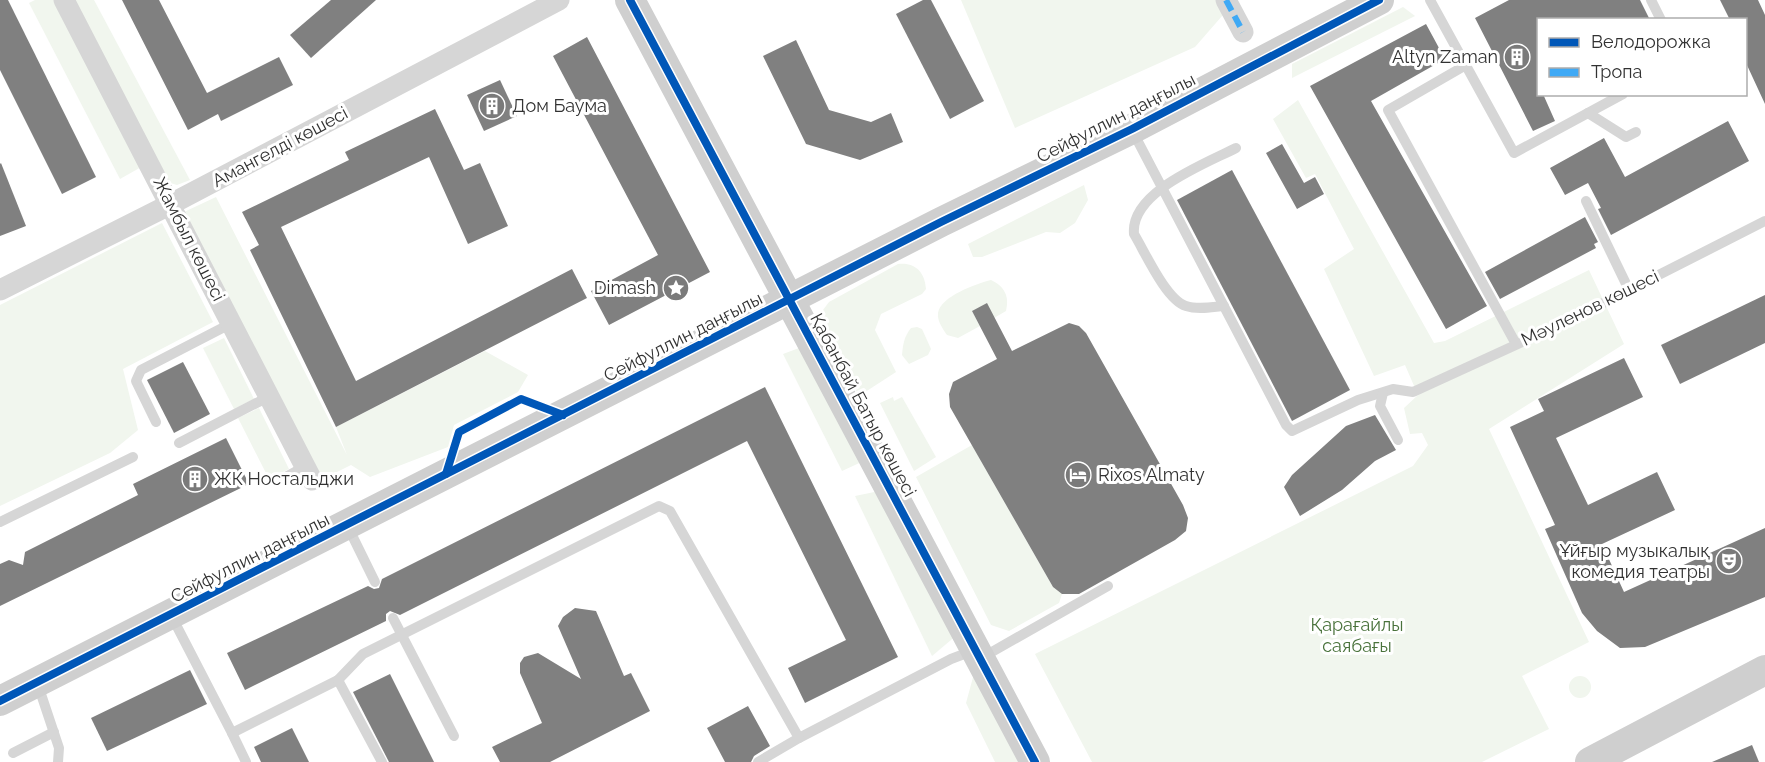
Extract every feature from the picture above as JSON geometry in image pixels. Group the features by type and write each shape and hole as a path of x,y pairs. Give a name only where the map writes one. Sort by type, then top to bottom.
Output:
{"main road":[{"name":"Қабанбай Батыр көшесі","path":"630,0 1035,762"},
{"name":"Сейфуллин даңғылы","path":"0,701 790,299 1132,129 1379,0"},
{"path":"1590,762 1765,670"}],"street":[{"name":"Жамбыл көшесі","path":"64,0 309,473"},
{"name":"Амангелді көшесі","path":"0,290 171,204 559,0"},
{"path":"1226,0 1243,32"}],"lane":[{"path":"1430,0 1514,153 1619,96"},
{"path":"1651,0 1660,18"},
{"path":"1466,65 1388,110 1516,344"},
{"path":"1588,113 1626,137 1636,132"},
{"path":"1132,129 1289,429 1296,430 1348,403 1383,393 1380,406 1398,440"},
{"path":"1224,306 1201,308 1179,303 1168,292 1134,234 1133,223 1138,211 1162,188 1236,148"},
{"path":"1586,201 1629,290"},
{"name":"Мәуленов көшесі","path":"1383,393 1394,389 1413,392 1629,290 1765,221"},
{"path":"156,422 136,381 141,370 232,323"},
{"path":"180,443 270,396"},
{"path":"0,522 133,457"},
{"path":"284,478 309,473"},
{"path":"232,733 338,680 363,654 659,507 665,507 670,511 799,738"},
{"path":"347,525 375,582"},
{"path":"758,762 951,658 978,654 1108,586"},
{"path":"171,615 246,762"},
{"path":"393,618 454,736"},
{"path":"338,680 382,762"},
{"path":"38,682 59,748 58,762"},
{"path":"13,753 54,732"}],"green space":[{"path":"35,0 54,0 143,166 120,179 29,3"},
{"path":"75,0 94,0 190,180 177,185 167,182"},
{"path":"961,0 1236,0 1195,47 1015,128"},
{"path":"1403,7 1415,16 1292,78 1292,64"},
{"name":"Қарағайлы саябағы","path":"1298,100 1434,343 1445,341 1589,270 1624,344 1489,429 1589,642 1522,676 1549,729 1482,762 1092,762 1035,654 1413,466 1428,445 1422,433 1410,434 1404,408 1418,395 1405,365 1374,376 1324,269 1354,249 1315,174 1306,178 1273,119"},
{"path":"1084,185 1088,200 1075,223 1060,233 1046,232 982,257 973,257 968,244"},
{"path":"216,197 347,455 336,427 485,351 528,375 518,392 454,425 448,447 370,477 351,465 321,480 184,212"},
{"path":"162,223 213,322 123,369 138,430 110,453 0,506 0,305"},
{"path":"898,264 918,269 924,278 926,289 922,294 881,314 875,330 896,372 859,396 821,323 823,310 829,302"},
{"path":"991,280 1005,292 1006,311 994,318 972,311 980,326 958,338 947,335 938,319 938,313 945,301 977,284"},
{"path":"911,328 922,329 931,349 928,355 909,364 902,355 903,344"},
{"path":"224,338 254,399 234,409 203,348"},
{"path":"807,345 868,459 842,471 783,354"},
{"path":"893,397 894,401 902,397 936,457 914,471 880,403"},
{"path":"259,408 289,469 269,479 238,418"},
{"path":"972,445 1053,587 1062,594 1059,603 1009,631 991,625 916,477"},
{"path":"884,490 958,634 932,656 855,496"},
{"path":"975,670 1023,762 995,762 966,703"},
{"path":"1576,676 1584,676 1591,683 1591,691 1584,698 1576,698 1569,691 1569,683"}],"building":[{"path":"0,0 8,0 96,177 62,194 0,70"},
{"path":"122,0 159,0 207,93 279,57 293,85 221,121 218,114 188,130"},
{"path":"331,0 376,0 311,58 290,35"},
{"path":"923,0 931,0 984,101 950,119 896,14"},
{"name":"Altyn Zaman","path":"1509,0 1640,0 1649,18 1537,18 1537,96 1544,96 1555,121 1533,131 1475,18"},
{"path":"1720,0 1758,0 1765,15 1765,104 1747,65 1747,18 1729,18"},
{"path":"1426,24 1445,59 1371,101 1487,306 1446,329 1310,86"},
{"path":"587,37 710,272 609,325 591,291 658,255 553,56"},
{"path":"796,40 829,110 871,122 891,113 903,142 860,160 806,144 763,56"},
{"name":"Дом Баума","path":"500,80 517,116 484,131 467,95"},
{"path":"435,109 464,170 480,163 508,226 468,244 429,157 281,227 356,381 572,269 587,298 336,427 250,250 259,245 242,212 349,160 345,152"},
{"path":"1728,121 1749,161 1611,235 1588,183 1565,195 1550,168 1604,138 1625,177"},
{"path":"1282,144 1304,183 1315,177 1324,194 1297,209 1266,153"},
{"path":"0,164 26,226 0,236"},
{"path":"1232,170 1350,390 1292,421 1177,200"},
{"path":"1585,217 1598,242 1594,244 1596,248 1500,299 1485,272"},
{"path":"1765,295 1765,343 1680,384 1661,345"},
{"name":"Rixos Almaty","path":"987,303 1012,351 1069,323 1079,326 1086,333 1183,505 1188,518 1186,531 1175,540 1079,594 1062,594 1053,587 950,407 949,394 953,382 997,359 972,311"},
{"path":"1624,358 1643,397 1556,438 1588,505 1657,472 1675,510 1602,544 1624,592 1765,528 1765,597 1645,647 1620,648 1597,631 1582,613 1545,529 1555,525 1510,427 1544,411 1538,399"},
{"path":"183,362 210,414 174,433 147,380"},
{"path":"765,387 898,657 805,703 788,668 846,640 747,441 400,615 390,611 386,614 386,621 245,690 227,653 368,586 374,589 379,588 382,579"},
{"path":"1375,415 1396,450 1375,461 1342,490 1300,516 1284,487 1292,475 1346,426"},
{"path":"226,438 249,484 0,606 0,564 9,560 23,565 25,552 138,495 133,484"},
{"path":"575,608 596,611 624,676 631,673 650,711 550,762 500,762 492,747 542,723 520,673 520,663 524,657 538,653 581,679 558,626 563,617"},
{"path":"190,670 207,704 107,751 91,718"},
{"path":"390,674 434,762 389,762 353,692"},
{"path":"748,706 770,746 754,756 751,762 725,762 707,728"},
{"path":"292,728 309,762 261,762 254,747"},
{"path":"1752,745 1759,762 1712,762"}],"marked path":[{"path":"1226,0 1243,32"}],"cycle path":[{"path":"630,0 1035,762"},
{"path":"0,701 941,222 1132,129 1379,0"},
{"path":"446,474 459,432 521,399 563,415"}],"place":[{"name":"Altyn Zaman","path":"1517,57"},
{"name":"Дом Баума","path":"492,106"},
{"name":"Dimash","path":"676,288"},
{"name":"Rixos Almaty","path":"1078,475"},
{"name":"ЖК Ностальджи","path":"195,479"},
{"name":"Ұйғыр музыкалық комедия театры","path":"1729,561"}]}
